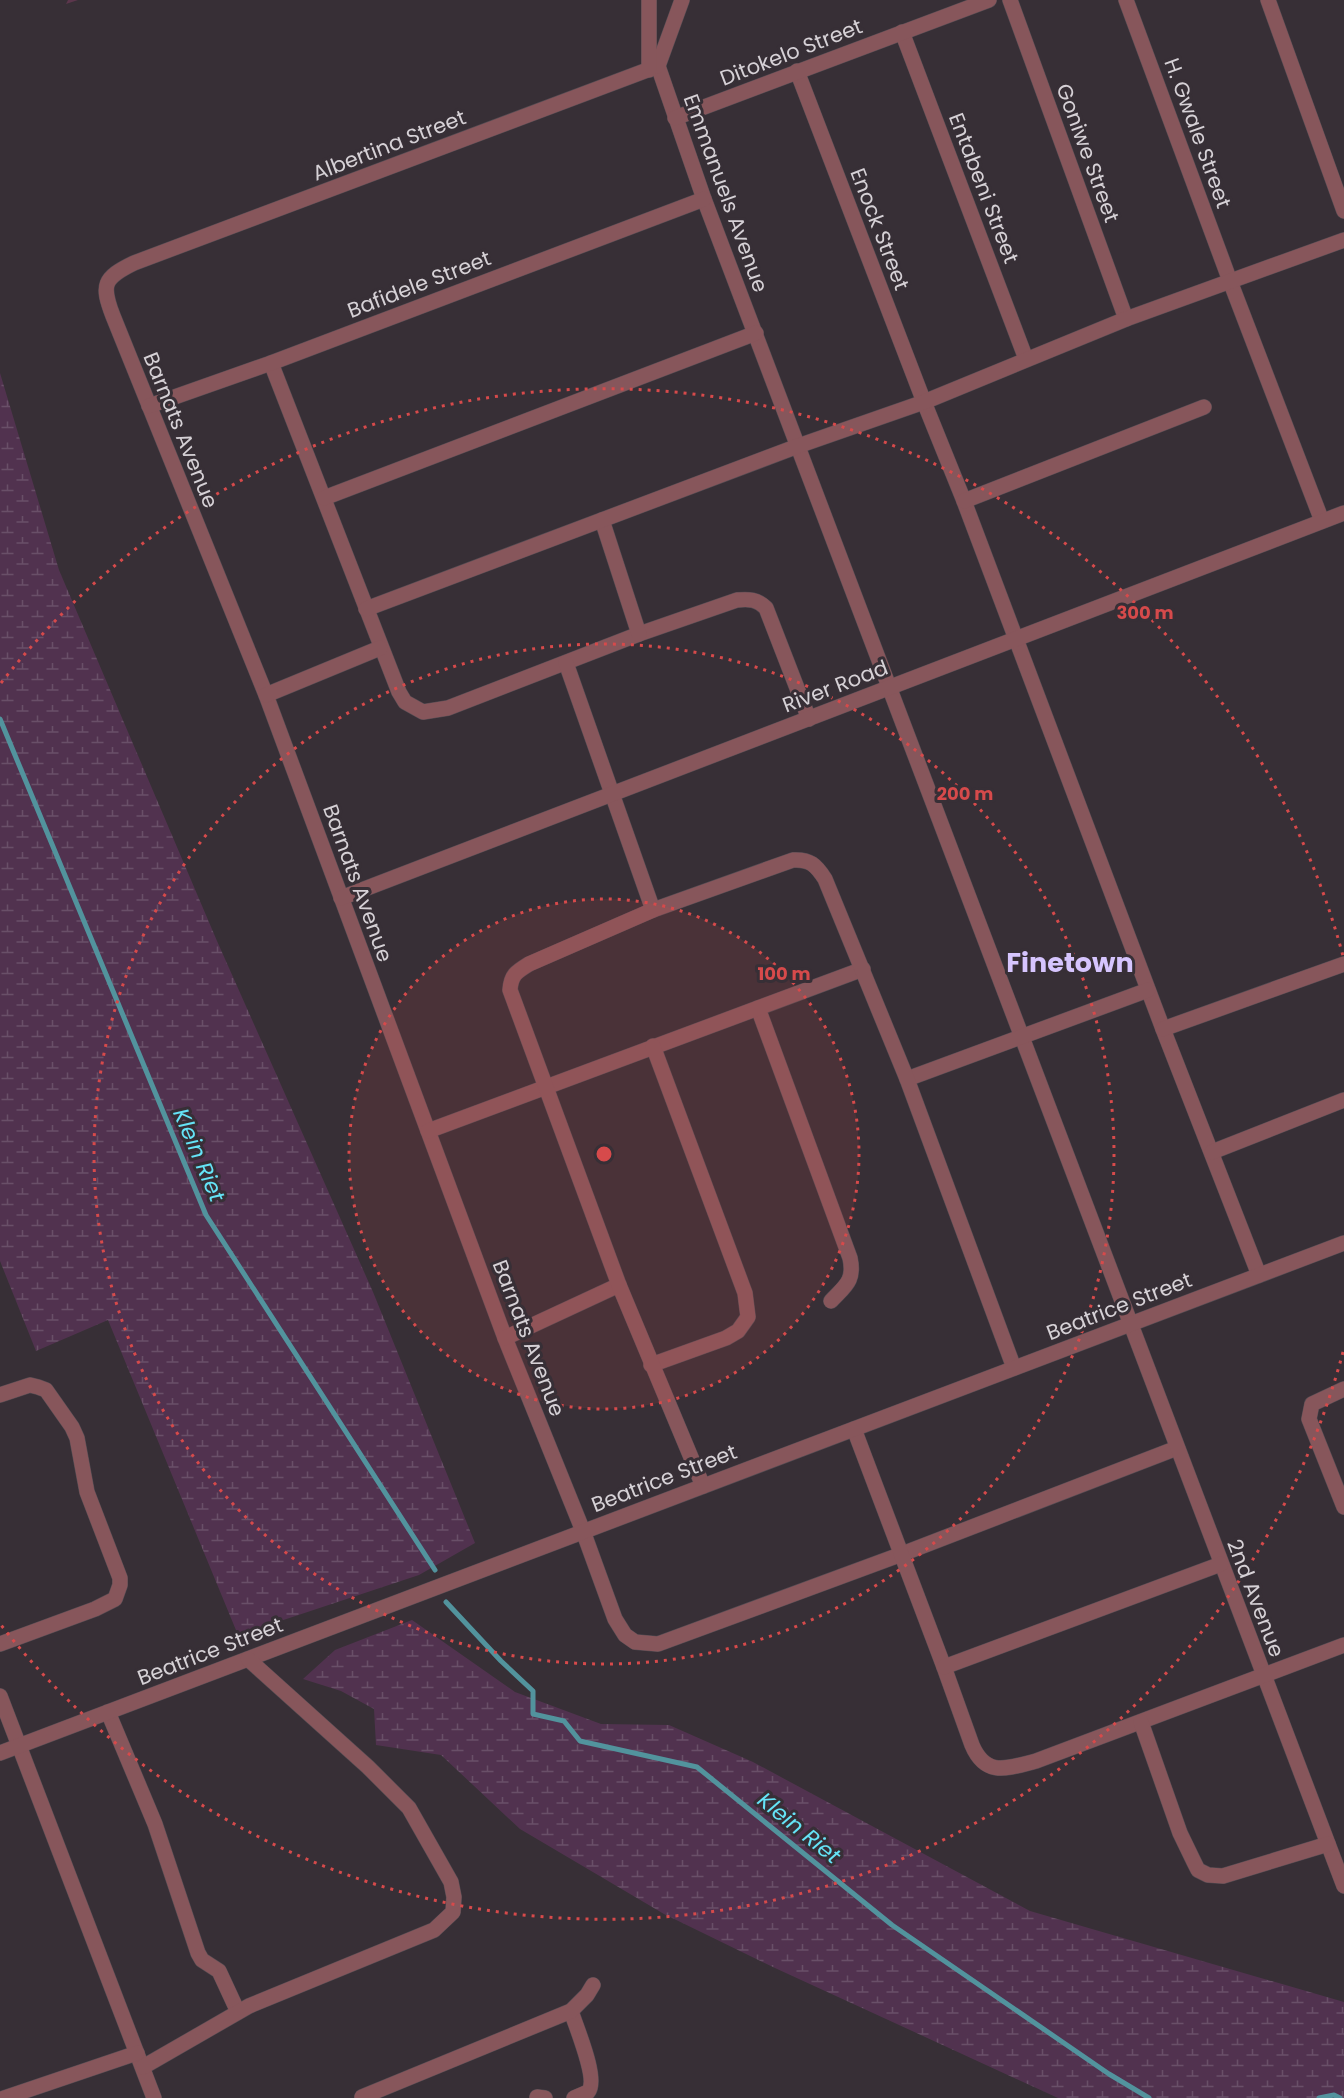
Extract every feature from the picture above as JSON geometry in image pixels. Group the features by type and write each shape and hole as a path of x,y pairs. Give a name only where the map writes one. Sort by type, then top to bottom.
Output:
{"street":[{"name":"Emmanuels Avenue","path":"649,0 654,68 675,118 889,688"},
{"path":"654,68 682,0"},
{"name":"Ditokelo Street","path":"675,118 989,0"},
{"name":"Goniwe Street","path":"1010,0 1126,319"},
{"name":"H. Gwale Street","path":"1126,0 1322,521"},
{"path":"1268,0 1344,212"},
{"name":"Entabeni Street","path":"902,32 1026,359"},
{"name":"Albertina Street","path":"134,264 654,68"},
{"name":"Enock Street","path":"797,71 964,501 1148,990 1259,1275"},
{"name":"Bafidele Street","path":"149,406 271,363 704,199"},
{"path":"366,609 798,446 924,402 1126,319 1344,240"},
{"name":"Barnats Avenue","path":"134,264 117,272 108,280 105,296 266,695 505,1338 583,1531 615,1619 626,1635 635,1642 647,1645 658,1644 902,1554 1177,1448"},
{"path":"324,498 756,333"},
{"path":"271,363 380,648 405,702 423,712 448,708 639,634 737,600 756,600 766,608 809,718"},
{"path":"964,501 1204,407"},
{"name":"River Road","path":"341,898 1344,513"},
{"path":"602,520 639,634"},
{"path":"266,695 380,648"},
{"path":"566,663 653,910"},
{"name":"2nd Avenue","path":"889,688 1344,1887"},
{"path":"703,1486 619,1285 510,990 510,979 516,972 545,955 653,910 782,863 801,860 818,867 863,969 907,1079 1014,1368"},
{"path":"1163,1029 1344,964"},
{"path":"428,1131 863,969"},
{"path":"907,1079 1148,990"},
{"path":"758,1008 850,1258 851,1278 831,1301"},
{"path":"651,1365 726,1338 738,1331 748,1317 745,1293 653,1046"},
{"path":"1212,1152 1344,1100"},
{"name":"Beatrice Street","path":"0,1753 1344,1244"},
{"path":"505,1338 619,1285"},
{"path":"0,1395 30,1385 46,1390 72,1426 78,1438 87,1492 120,1578 120,1585 115,1599 95,1609 0,1644"},
{"path":"1344,1389 1312,1404 1309,1419 1344,1507"},
{"path":"854,1429 972,1745 977,1756 986,1765 1005,1769 1036,1761 1344,1646"},
{"path":"944,1666 1221,1564"},
{"path":"4,2098 140,2060 238,2012 434,1930 453,1912 454,1897 451,1882 409,1808 368,1767 248,1659"},
{"path":"0,1696 154,2098"},
{"path":"108,1712 155,1824 198,1953 202,1959 219,1971 238,2012"},
{"path":"1141,1722 1180,1833 1198,1870 1208,1875 1223,1876 1328,1844"},
{"path":"362,2098 571,2011 587,1995 593,1985"},
{"path":"571,2011 591,2080 591,2089 574,2098"}],"green space":[{"path":"0,373 59,570 217,941 373,1292 475,1543 419,1575 238,1635 108,1320 36,1351 0,1261"},
{"path":"412,1620 515,1692 601,1724 669,1725 753,1762 1030,1911 1344,2002 1344,2098 1058,2098 775,1968 664,1914 520,1829 441,1755 376,1745 374,1709 341,1691 303,1679 335,1650"}],"waterway":[{"name":"Klein Riet","path":"0,719 206,1215 435,1570"},
{"name":"Klein Riet","path":"446,1602 501,1661 533,1691 533,1714 564,1721 580,1741 697,1767 892,1925 1109,2074 1149,2098"},
{"name":"Klein Riet","path":"1319,2098 1334,2095 1340,2098"}],"district":[{"name":"Finetown","path":"1070,962"}]}
